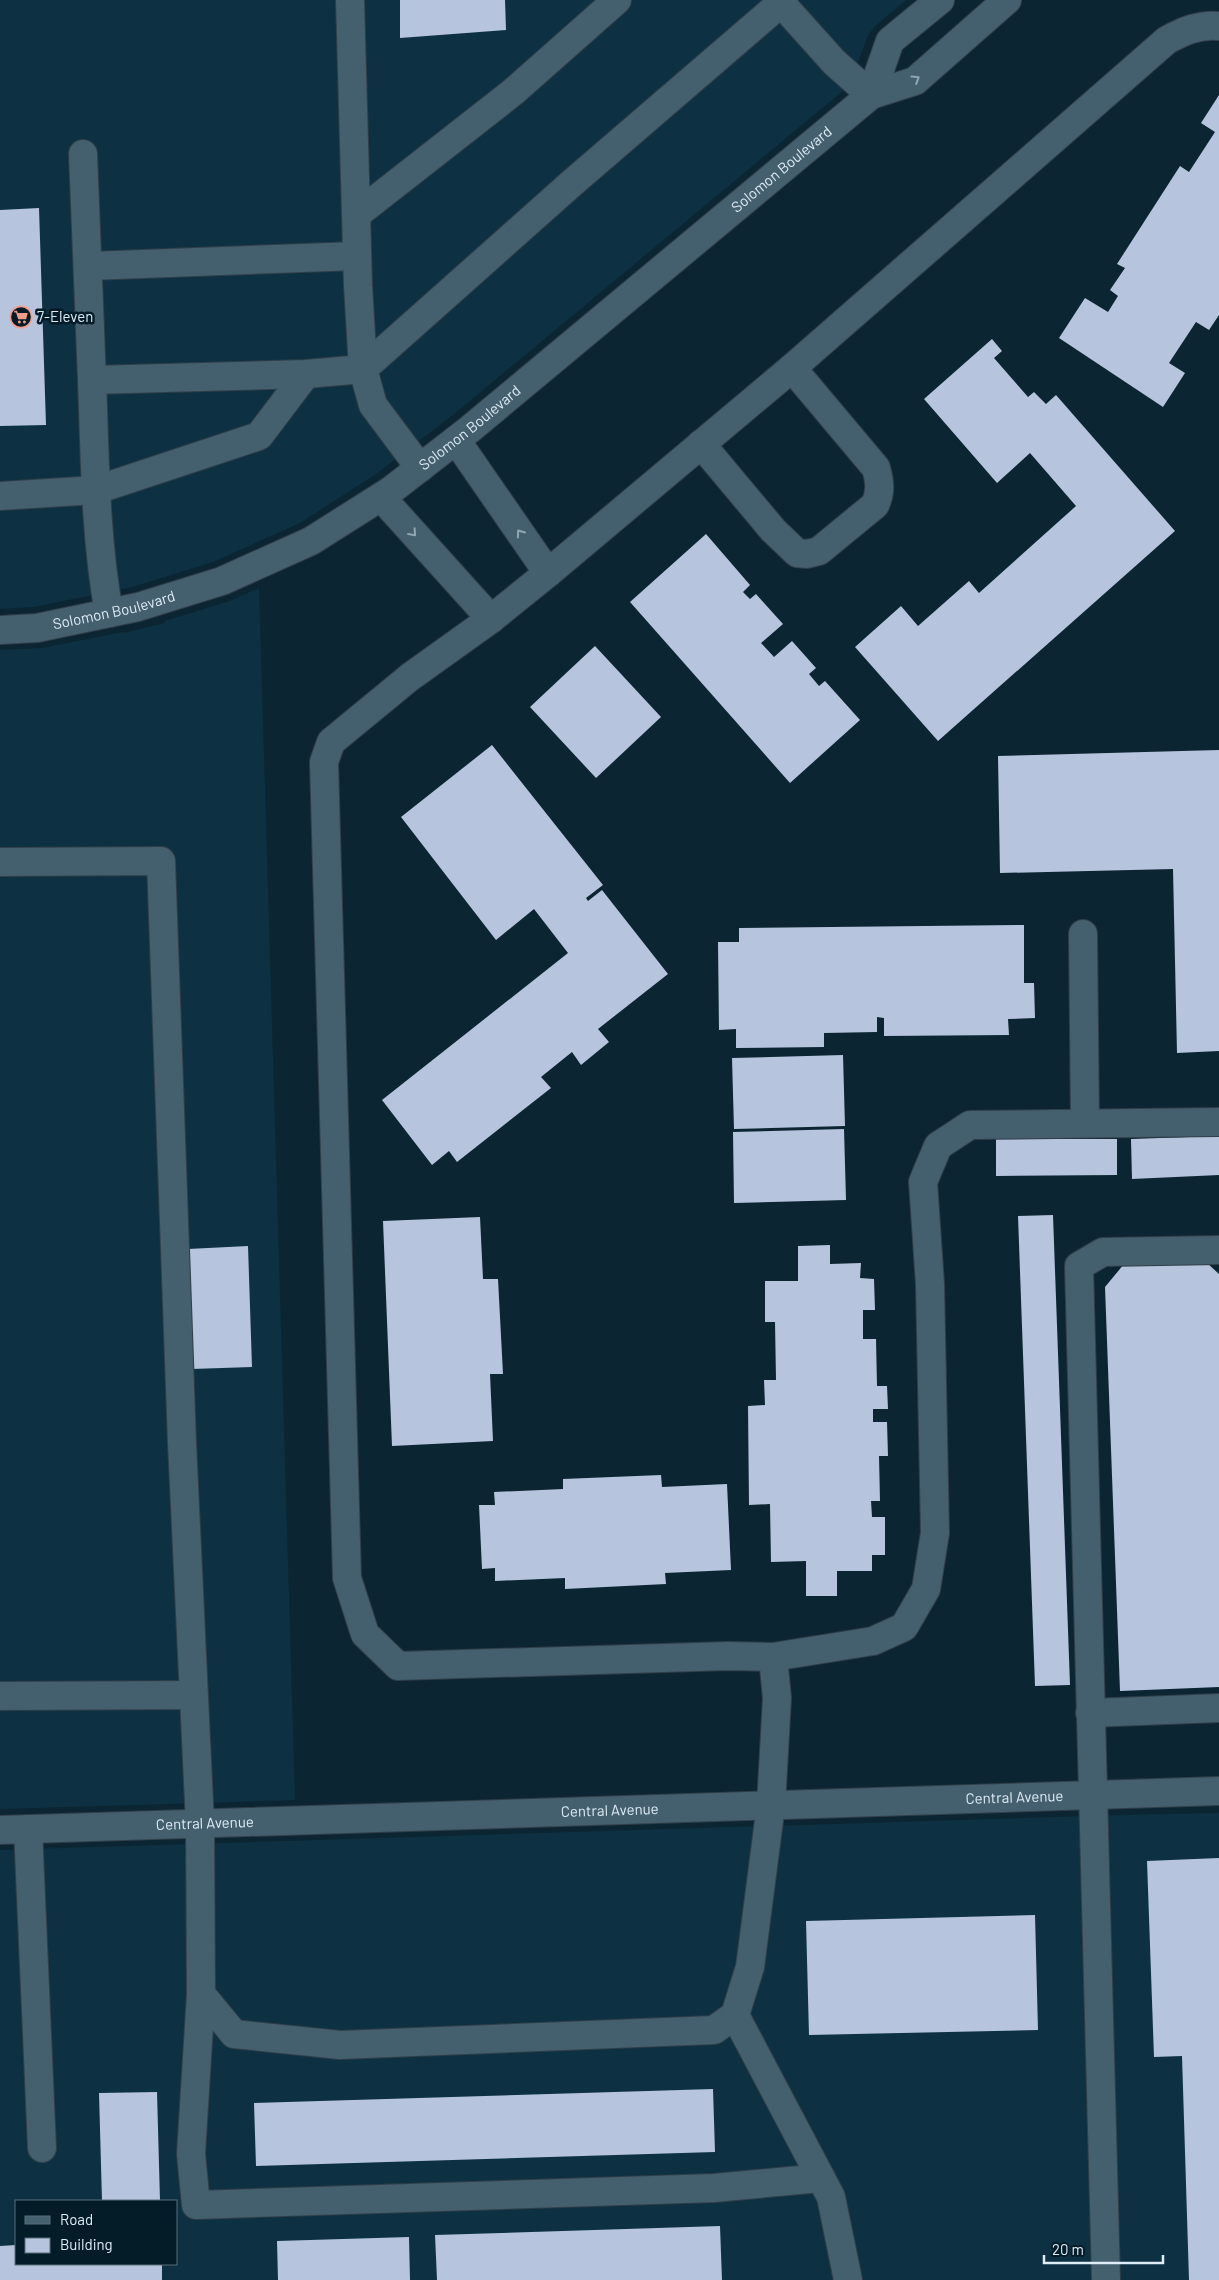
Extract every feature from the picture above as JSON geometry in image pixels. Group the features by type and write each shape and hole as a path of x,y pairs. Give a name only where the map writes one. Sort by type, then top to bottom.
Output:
{"street":[{"path":"350,0 357,256 363,369 373,405 420,468"},
{"path":"356,215 513,92 617,0"},
{"name":"Solomon Boulevard","path":"871,95 890,42 940,0"},
{"name":"Solomon Boulevard","path":"0,630 37,628 138,607 222,581 311,541 380,497 420,468 820,140 871,95 915,81 1007,0"},
{"path":"92,380 306,374 363,369 572,183 780,2 834,62 871,95"},
{"path":"1219,26 1208,25 1187,29 1167,40 792,368 548,573 491,619 410,677 331,742 324,762 347,1578 365,1634 398,1666 728,1656 773,1657 873,1641 904,1627 926,1589 935,1533 930,1284 923,1182 938,1146 970,1125 1219,1122"},
{"path":"83,154 89,266 96,490 102,577 108,613"},
{"path":"89,266 357,256"},
{"path":"701,444 773,530 798,553 807,554 819,551 875,505 880,494 876,468 792,368"},
{"path":"0,496 96,490 259,436 306,374"},
{"path":"456,440 548,573"},
{"path":"380,497 491,619"},
{"path":"0,862 161,861 176,1296 200,1824 201,1994 191,2154 196,2205 714,2188 821,2178"},
{"path":"1083,934 1085,1123"},
{"path":"1106,2280 1079,1266 1104,1252 1219,1250"},
{"path":"201,1994 234,2034 340,2045 714,2030 735,2015 750,1967 771,1804 777,1698 773,1657"},
{"path":"0,1696 193,1695"},
{"path":"1090,1713 1219,1708"},
{"name":"Central Avenue","path":"0,1830 1219,1791"},
{"path":"28,1829 42,2148"},
{"path":"735,2015 831,2197 848,2280"}],"shaded area":[{"path":"0,0 906,0 875,26 868,35 852,79 842,83 844,90 454,414 376,474 300,523 213,562 132,587 34,607 0,609"},
{"path":"259,588 295,1800 0,1809 0,650 42,648 124,633 165,623 165,621 230,601"},
{"path":"1219,1813 1219,2280 0,2280 0,1850"}],"building":[{"path":"400,0 505,0 506,30 400,38"},
{"path":"1219,95 1219,315 1209,330 1196,322 1169,363 1185,373 1163,407 1059,338 1085,298 1108,312 1118,296 1110,290 1125,268 1117,264 1180,166 1189,172 1215,132 1201,123"},
{"name":"7-Eleven","path":"39,208 46,425 0,426 0,210"},
{"path":"992,339 1002,351 994,358 1028,397 1034,392 1046,404 1056,395 1175,531 938,741 855,647 901,606 918,626 969,581 979,593 1076,506 1030,453 997,483 924,399"},
{"path":"706,534 750,585 743,592 750,599 756,594 783,624 761,643 774,657 792,641 816,668 809,674 819,686 825,681 860,720 790,783 630,602"},
{"path":"595,646 661,717 596,778 530,707"},
{"path":"492,745 603,885 586,898 588,901 602,890 668,974 598,1029 609,1042 581,1065 572,1052 541,1077 551,1088 457,1162 449,1151 432,1165 382,1100 568,953 534,909 496,940 401,817"},
{"path":"1219,750 1219,1051 1177,1053 1173,869 1000,873 998,756"},
{"path":"1024,925 1024,983 1034,983 1035,1018 1008,1019 1009,1035 884,1036 884,1018 877,1017 877,1032 824,1033 824,1047 736,1048 736,1029 719,1030 718,942 739,942 739,928"},
{"path":"843,1055 845,1126 734,1129 732,1058"},
{"path":"844,1129 846,1200 734,1203 733,1132"},
{"path":"1219,1136 1219,1175 1132,1179 1131,1139"},
{"path":"996,1139 1117,1139 1117,1175 996,1176"},
{"path":"1053,1215 1070,1685 1035,1686 1018,1216"},
{"path":"480,1217 483,1279 498,1279 503,1374 490,1374 493,1441 392,1446 383,1221"},
{"path":"830,1245 830,1264 861,1263 860,1278 874,1279 875,1310 863,1310 863,1339 876,1339 877,1386 887,1386 888,1409 873,1409 873,1422 887,1422 888,1456 879,1456 880,1501 871,1501 872,1517 885,1517 885,1555 872,1555 872,1571 837,1571 837,1596 806,1596 806,1561 771,1562 770,1504 749,1505 748,1406 765,1405 764,1380 776,1380 775,1322 765,1322 765,1281 798,1281 798,1246"},
{"path":"248,1246 252,1367 192,1369 188,1249"},
{"path":"1207,1263 1219,1274 1219,1687 1120,1691 1105,1287 1124,1264"},
{"path":"661,1475 662,1487 727,1484 731,1570 665,1573 666,1584 565,1589 565,1578 495,1581 495,1568 482,1569 479,1505 495,1505 494,1492 563,1489 563,1479"},
{"path":"1219,1858 1219,2280 1189,2280 1182,2056 1154,2057 1147,1861"},
{"path":"1035,1915 1038,2030 809,2035 806,1921"},
{"path":"713,2089 715,2152 256,2166 254,2103"},
{"path":"157,2092 160,2200 102,2200 99,2093"},
{"path":"720,2226 722,2280 437,2280 435,2235"},
{"path":"409,2237 410,2280 278,2280 277,2241"},
{"path":"15,2245 15,2265 162,2265 162,2280 0,2280 0,2246"}],"place":[{"name":"7-Eleven","path":"21,317"}]}
